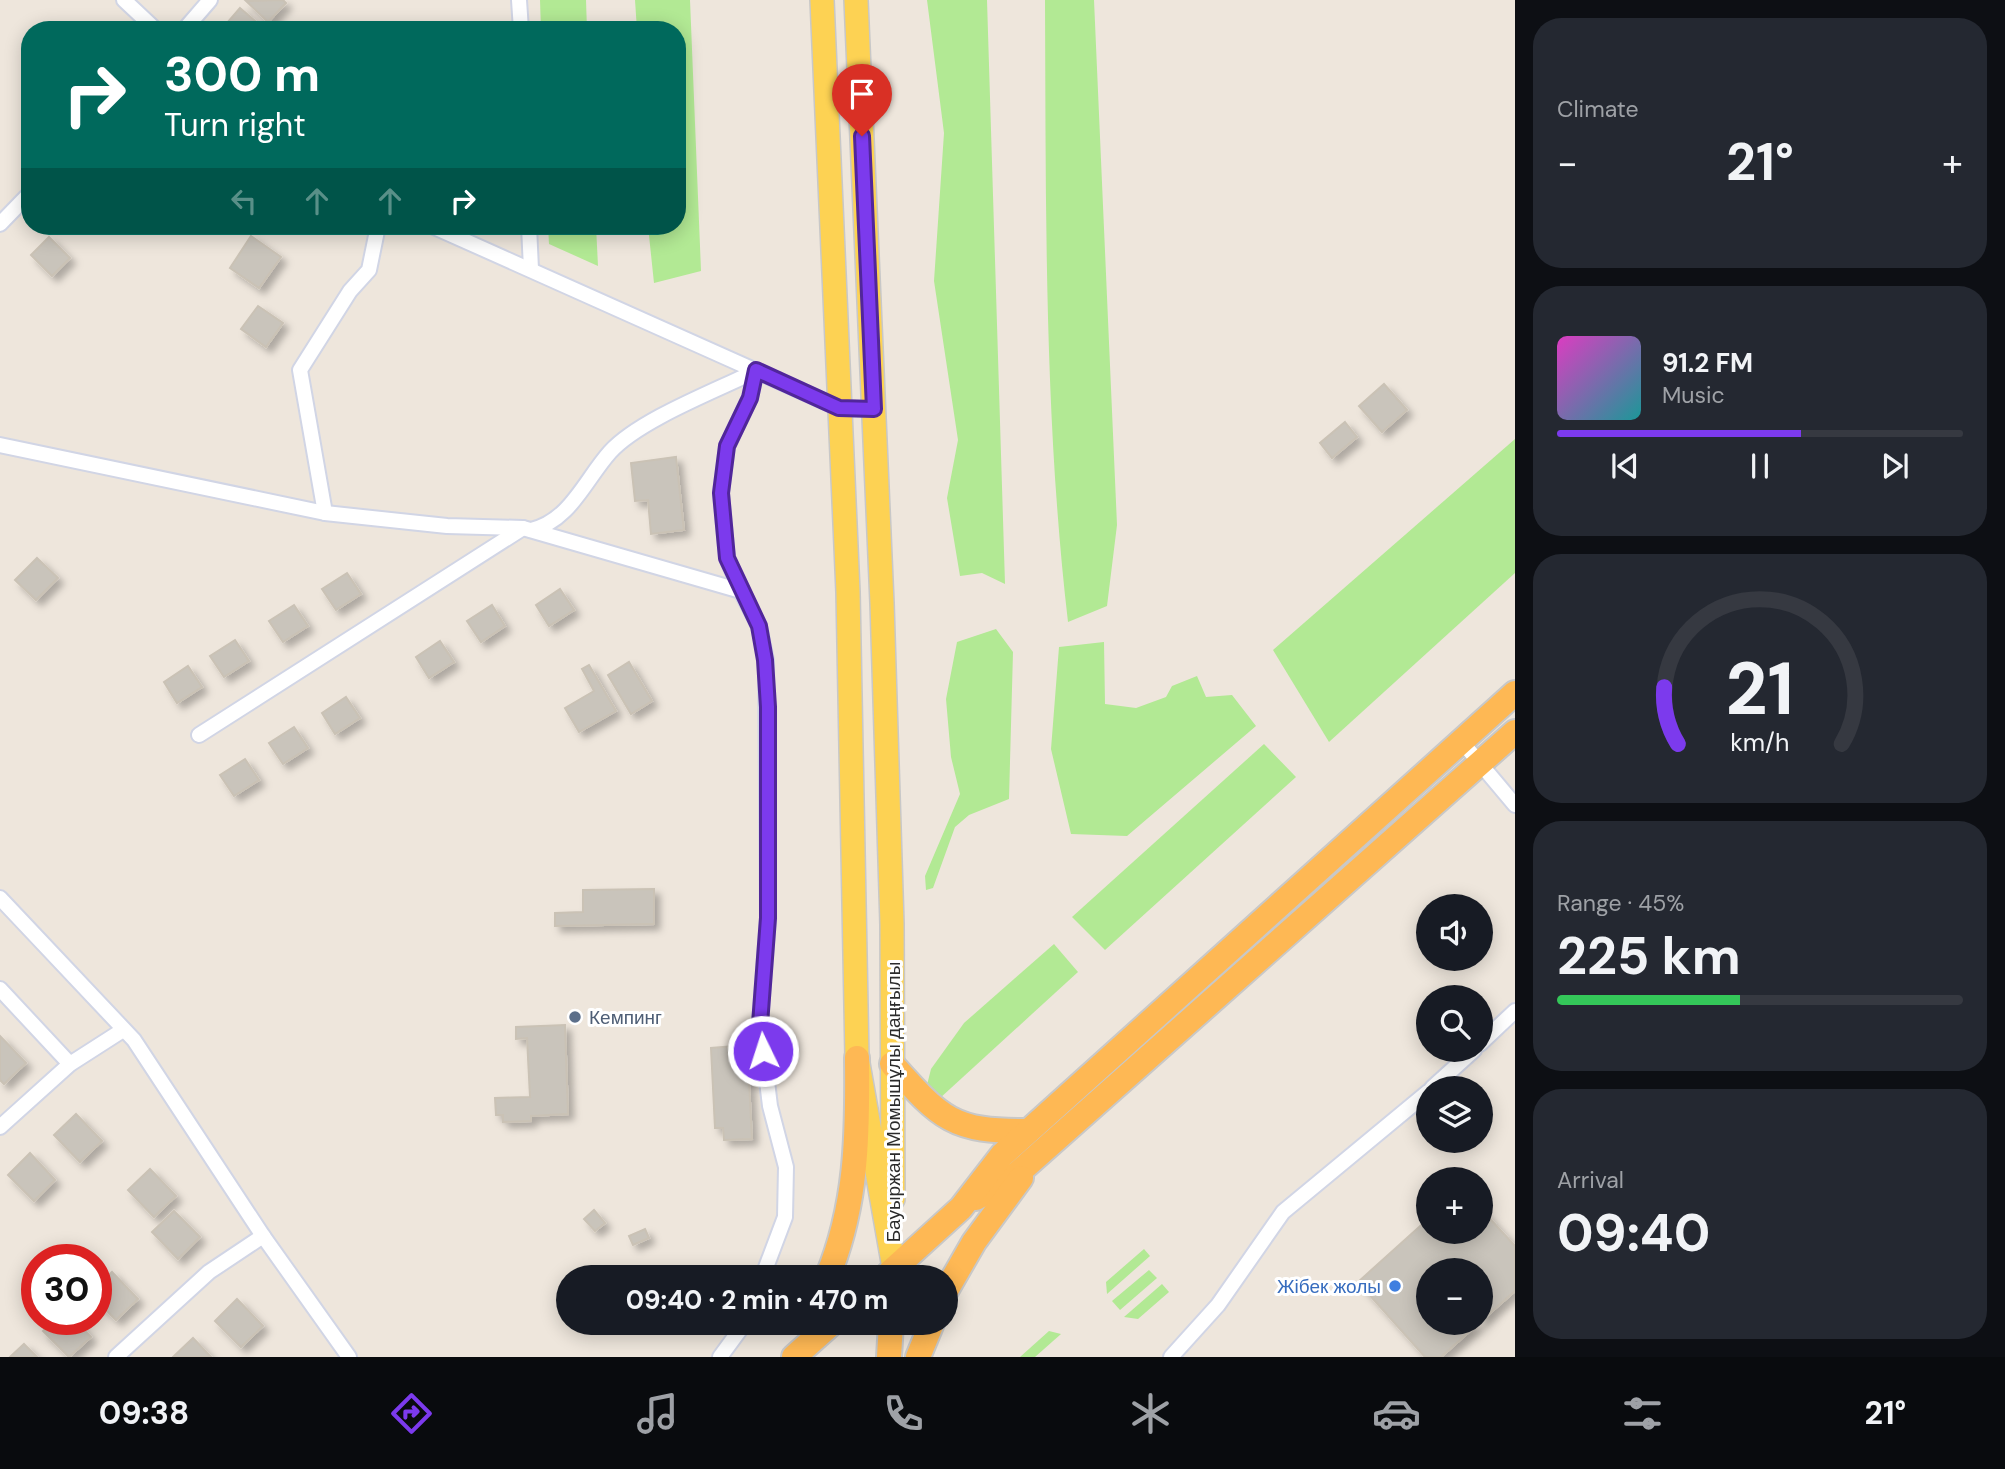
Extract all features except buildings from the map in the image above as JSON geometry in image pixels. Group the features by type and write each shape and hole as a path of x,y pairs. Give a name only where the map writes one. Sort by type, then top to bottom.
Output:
{"highway":[{"path":"958,1270 1035,1142 1515,693"},
{"path":"900,1265 961,1208 1018,1173 1035,1142 1515,732"},
{"path":"832,1265 840,1247 854,1188 857,1058"},
{"path":"892,1064 944,1117 979,1130 1035,1142"},
{"path":"780,1357 795,1335"},
{"path":"794,1357 819,1335"},
{"path":"889,1357 890,1335"},
{"path":"918,1357 927,1335"}],"main road":[{"name":"Бауыржан Момышұлы даңғылы","path":"822,0 848,592 857,1058 889,1265"},
{"name":"Бауыржан Момышұлы даңғылы","path":"856,0 892,924 890,1265"}],"street":[{"path":"124,0 146,21"},
{"path":"192,21 210,0"},
{"path":"519,0 520,21"},
{"path":"0,224 21,202"},
{"path":"325,513 300,370 350,291 369,270 376,235"},
{"path":"453,235 839,408 874,409"},
{"path":"529,235 531,269"},
{"path":"0,445 325,513 447,526 527,529 547,526 565,513 611,450 632,433 756,370"},
{"path":"756,370 750,398 727,446 721,493 727,558 759,626 765,660 768,707 768,918 760,1024 770,1106 786,1167 785,1217 767,1265"},
{"path":"200,735 527,529 741,591"},
{"path":"1462,742 1515,805"},
{"path":"0,898 134,1040 263,1236 349,1357"},
{"path":"0,989 69,1063"},
{"path":"1493,1032 1515,1011"},
{"path":"0,1127 69,1063 123,1030"},
{"path":"1445,1076 1461,1062"},
{"path":"1171,1357 1218,1305 1283,1212 1416,1102"},
{"path":"116,1357 209,1272 263,1236"},
{"path":"720,1357 736,1335"}],"green space":[{"path":"540,0 586,0 587,21 541,21"},
{"path":"635,0 690,0 701,271 654,283 649,235 686,235 686,21 636,21"},
{"path":"927,0 987,0 1005,584 982,573 960,576 947,498 958,440 934,281 944,133"},
{"path":"1045,0 1094,0 1117,525 1107,606 1068,622 1050,390"},
{"path":"548,235 596,235 598,266 549,244"},
{"path":"1515,439 1515,573 1329,742 1273,650"},
{"path":"996,629 1013,652 1009,799 969,815 955,827 933,888 926,890 925,876 960,794 951,757 946,699 957,642"},
{"path":"1104,642 1105,704 1136,708 1166,697 1172,686 1197,676 1206,697 1232,695 1256,726 1127,836 1071,834 1051,749 1059,647"},
{"path":"1264,744 1296,777 1105,950 1072,917"},
{"path":"1054,944 1078,972 939,1099 924,1097 931,1069 964,1023"},
{"path":"1144,1249 1150,1256 1107,1294 1106,1282"},
{"path":"1149,1270 1157,1278 1120,1310 1112,1301"},
{"path":"1162,1284 1169,1292 1138,1319 1124,1317"},
{"path":"1049,1331 1061,1334 1035,1357 1020,1357"}],"place":[{"name":"Кемпинг","path":"575,1017"},
{"name":"Жібек жолы","path":"1395,1286"}],"route":[{"path":"763,1051 760,1024 768,918 768,707 765,660 759,626 727,558 721,493 727,446 738,418 750,398 756,370 839,408 874,409 862,136"}]}
